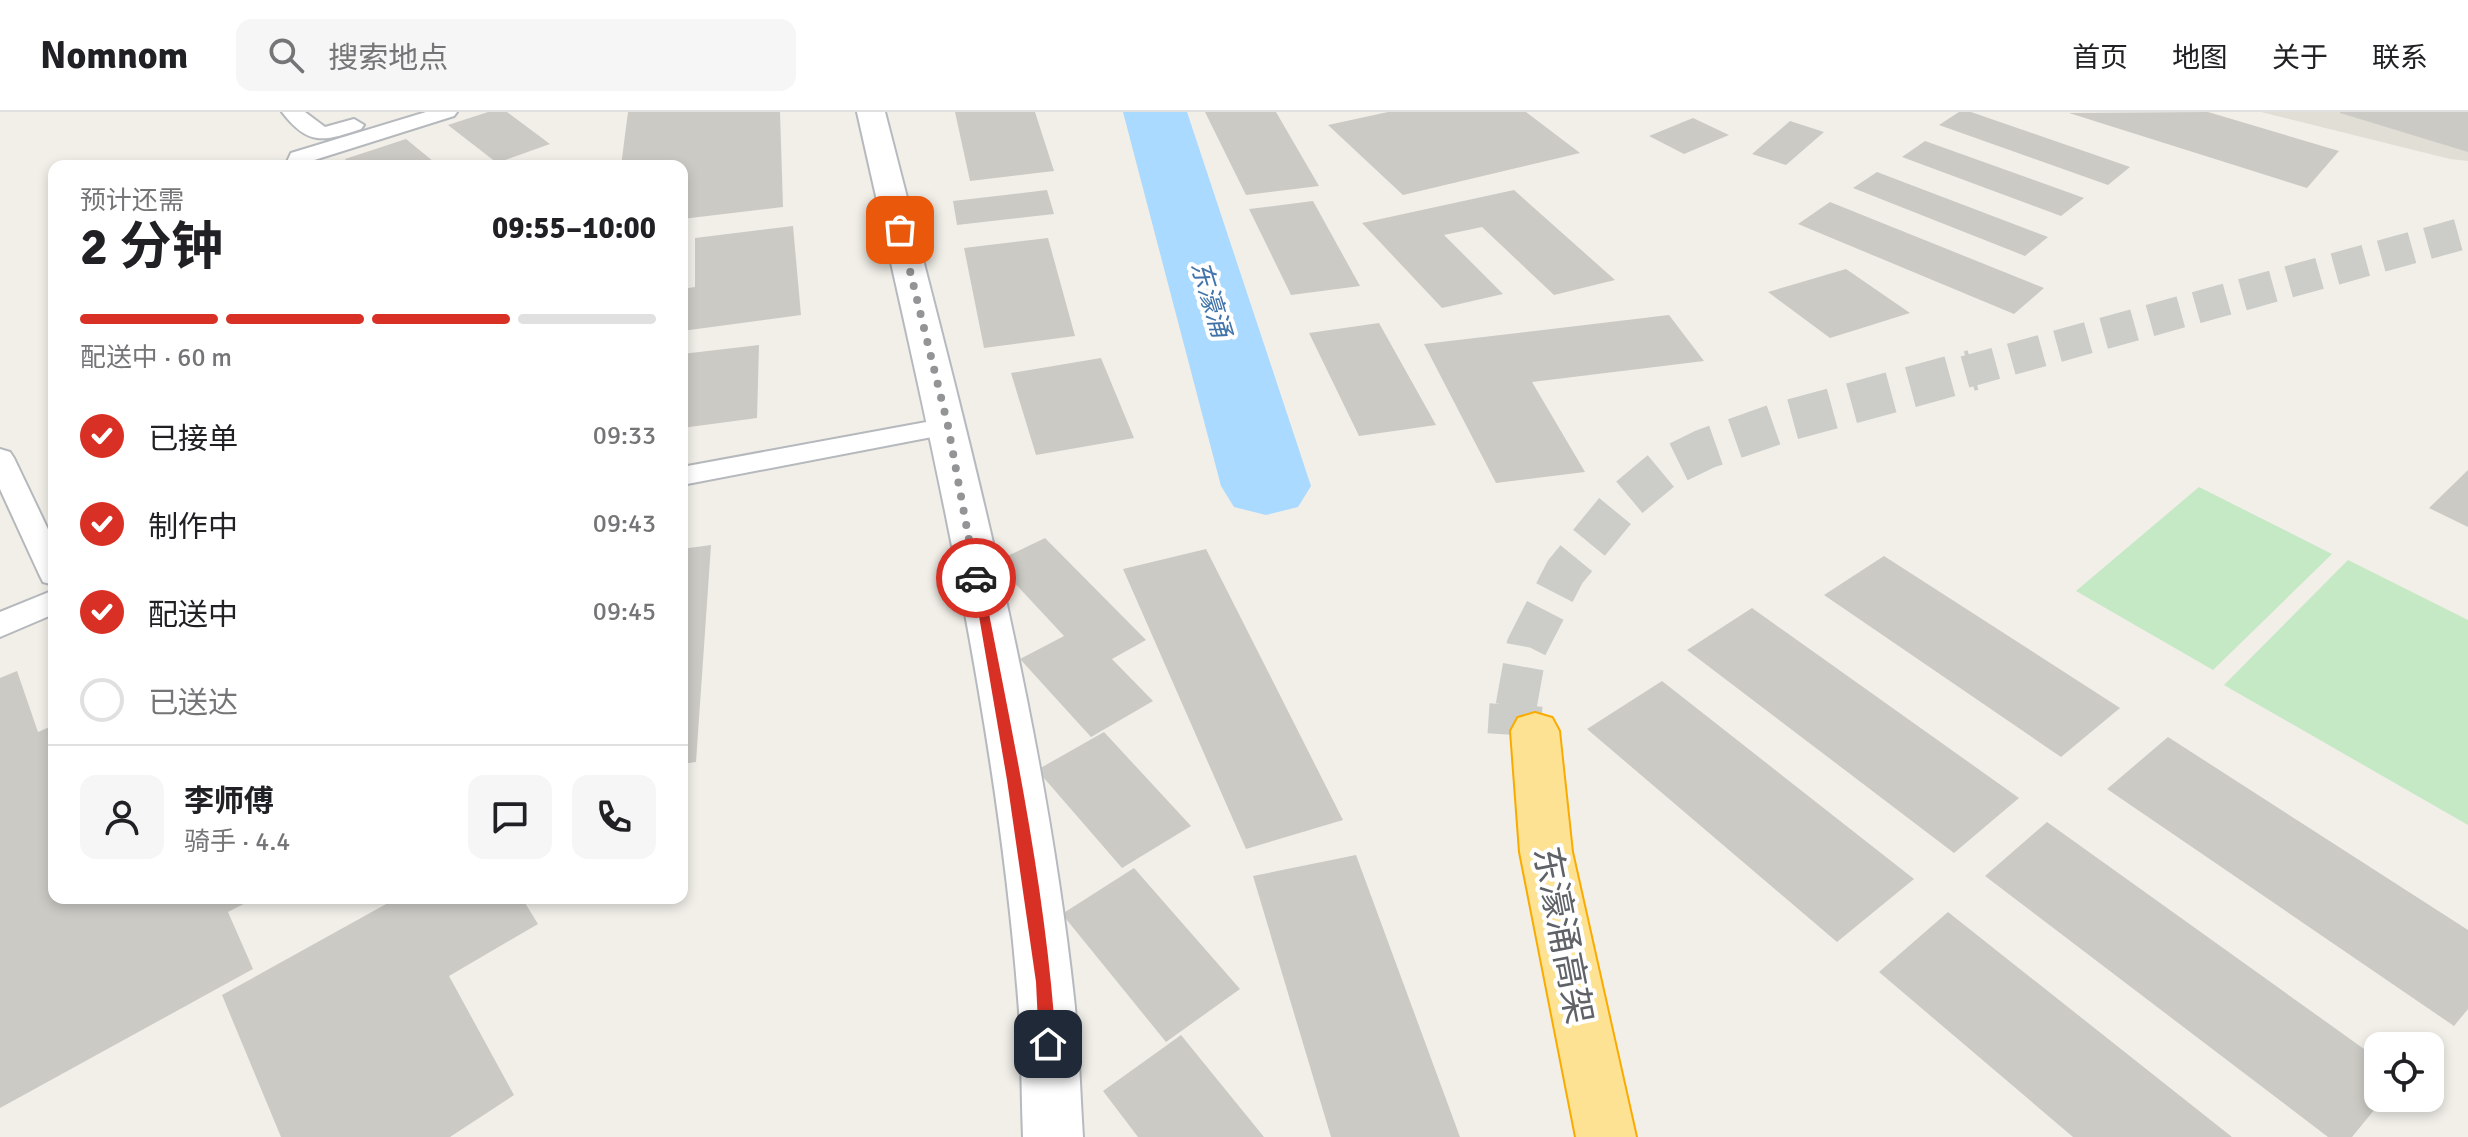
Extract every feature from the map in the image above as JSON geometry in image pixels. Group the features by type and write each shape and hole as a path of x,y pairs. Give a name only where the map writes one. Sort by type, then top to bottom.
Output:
{"highway":[{"name":"东濠涌高架","path":"1586,1137 1535,900 1524,733 1606,1137"}],"main road":[{"path":"871,112 948,426 1021,827 1044,982 1053,1137"}],"lane":[{"path":"292,112 322,135 395,112"},
{"path":"298,160 447,112"},
{"path":"688,475 948,426"},
{"path":"0,458 48,561"},
{"path":"0,625 48,604"}],"shaded area":[{"path":"2261,112 2468,112 2468,161 2450,159"}],"green space":[{"path":"2199,487 2332,554 2213,670 2076,591"},
{"path":"2348,560 2468,620 2468,825 2224,685"}],"building":[{"path":"488,112 507,112 550,144 505,160 493,160 448,125"},
{"path":"628,112 780,112 783,207 688,218 688,160 622,160"},
{"path":"955,112 1035,112 1054,171 970,181"},
{"path":"1205,112 1276,112 1319,186 1246,195"},
{"path":"1388,112 1526,112 1580,153 1403,195 1328,125"},
{"path":"1959,112 1971,112 2130,167 2108,185 1939,125"},
{"path":"2208,112 2339,151 2307,188 2069,113"},
{"path":"2468,112 2468,152 2340,113"},
{"path":"1693,118 1729,135 1684,154 1649,136"},
{"path":"1790,121 1824,132 1786,165 1752,154"},
{"path":"406,139 432,160 346,160"},
{"path":"1925,141 2084,198 2061,216 1902,157"},
{"path":"1877,172 2048,237 2025,256 1853,188"},
{"path":"1047,190 1054,214 957,225 953,201"},
{"path":"1514,190 1615,280 1554,295 1482,227 1444,235 1503,294 1442,308 1362,223"},
{"path":"1313,201 1360,286 1291,295 1249,209"},
{"path":"1830,202 2044,288 2014,314 1798,224"},
{"path":"793,226 801,315 688,330 688,288 695,287 695,238"},
{"path":"1048,238 1075,336 984,348 964,248"},
{"path":"1846,269 1910,313 1830,338 1768,292"},
{"path":"1669,315 1704,361 1532,382 1585,472 1496,483 1424,344"},
{"path":"1379,323 1436,425 1359,436 1309,333"},
{"path":"759,345 757,418 688,427 688,353"},
{"path":"1101,358 1134,438 1036,455 1011,373"},
{"path":"2468,470 2468,527 2429,508"},
{"path":"1045,538 1146,640 1112,659 1153,701 1091,737 1020,659 1064,636 995,562"},
{"path":"711,545 696,762 688,763 688,548"},
{"path":"1206,549 1343,820 1246,849 1123,569"},
{"path":"1884,556 2120,708 2061,757 1824,595"},
{"path":"1752,608 2019,798 1954,853 1687,650"},
{"path":"17,671 38,732 48,728 48,904 243,904 228,912 253,969 0,1108 0,678"},
{"path":"1662,681 1914,879 1837,942 1587,729"},
{"path":"1104,732 1191,826 1122,868 1037,770"},
{"path":"2168,737 2468,930 2468,1009 2454,1026 2107,789"},
{"path":"2047,822 2364,1049 2364,1112 2373,1112 2352,1137 2328,1137 1985,876"},
{"path":"1356,855 1460,1137 1331,1137 1253,876"},
{"path":"1134,868 1240,989 1166,1042 1062,914"},
{"path":"386,904 526,904 538,924 449,976 514,1095 450,1137 281,1137 222,995"},
{"path":"1948,912 2232,1137 2073,1137 1879,972"},
{"path":"1181,1035 1264,1137 1138,1137 1103,1091"}],"waterway":[{"name":"东濠涌","path":"1155,112 1266,486"}],"tunnel":[{"path":"1965,372 2468,232"},
{"path":"1516,707 1527,646 1565,572 1620,505 1662,470 1705,449 1779,423 1973,370"},
{"path":"1514,735 1516,705"}],"way so far":[{"path":"900,230 948,426 976,578"}],"route":[{"path":"976,578 1014,780 1044,982 1048,1044"}]}
